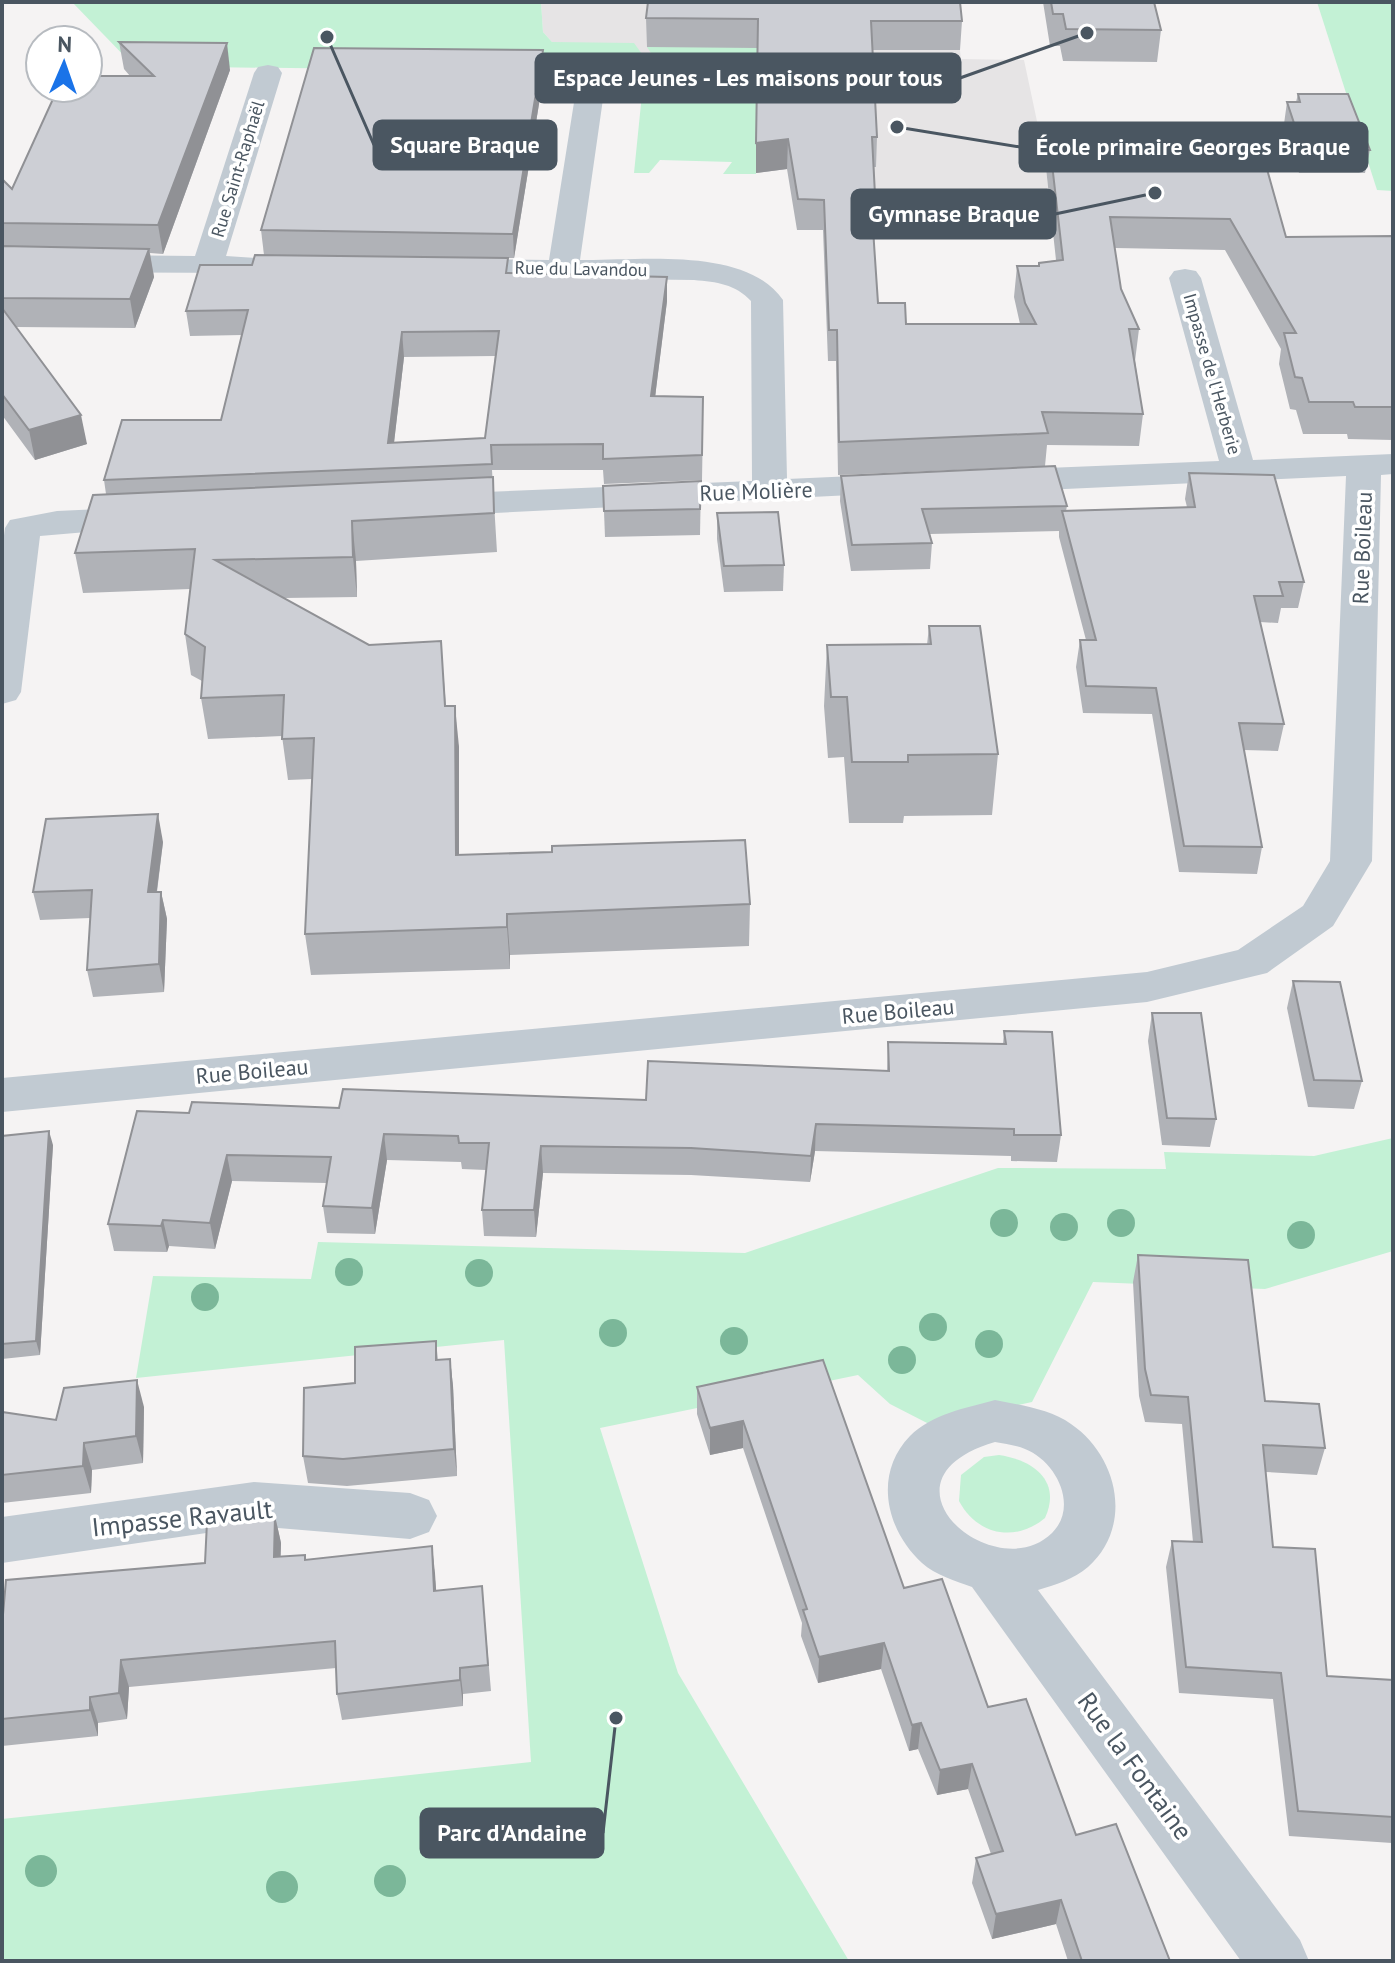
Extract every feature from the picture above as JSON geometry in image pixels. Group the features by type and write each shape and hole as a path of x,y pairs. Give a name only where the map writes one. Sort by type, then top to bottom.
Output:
{"street":[{"path":"563,269 593,71"},
{"name":"Rue Saint-Raphaël","path":"208,265 268,73"},
{"path":"2,263 285,266"},
{"name":"Rue du Lavandou","path":"424,268 694,271 726,274 756,284 767,300 770,490"},
{"name":"Impasse de l'Herberie","path":"1185,278 1239,470"},
{"name":"Rue Molière","path":"406,506 1377,464"},
{"name":"Rue Boileau","path":"2,1095 1147,987 1252,962 1318,916 1351,861 1364,477 1377,464"},
{"path":"2,692 12,514 57,522 184,516"},
{"name":"Impasse Ravault","path":"2,1540 254,1504 410,1516"},
{"name":"Rue la Fontaine","path":"991,1570 1278,1961"}],"shaded area":[{"path":"541,2 955,7 961,59 1024,60 1045,159 1052,225 838,225 839,167 756,166 757,81 647,78 552,42 543,32"}],"green space":[{"path":"72,2 541,2 543,32 552,42 634,43 660,79 590,63 580,72 134,66 104,35 104,24 93,24"},
{"path":"1317,2 1393,2 1393,191 1377,190"},
{"path":"758,38 757,81 668,79 647,47 691,47"},
{"path":"642,94 757,95 756,174 723,174 732,162 660,160 649,173 634,173"},
{"path":"1393,1138 1393,1251 1265,1289 1093,1282 1032,1402 929,1424 890,1404 858,1375 600,1428 678,1673 849,1961 2,1961 2,1819 531,1762 504,1340 136,1378 153,1276 311,1279 318,1242 745,1253 998,1168 1166,1169 1164,1152 1314,1156"},
{"path":"999,1455 1033,1467 1047,1483 1050,1493 1045,1518 1021,1531 1009,1533 986,1528 967,1513 959,1501 961,1475 984,1457"}],"building":[{"path":"648,2 960,2 962,21 871,21 877,137 872,137 876,214 872,214 878,303 905,303 906,324 1036,324 1025,303 1017,266 1039,266 1039,263 1063,260 1048,129 1256,130 1286,237 1393,236 1393,407 1355,407 1353,402 1309,402 1302,378 1295,377 1284,333 1296,333 1230,219 1110,217 1121,289 1139,329 1129,329 1143,414 1042,412 1048,433 839,442 837,330 829,330 824,200 798,199 788,139 756,143 758,19 646,18"},
{"path":"1051,2 1154,2 1161,30 1066,29 1063,14 1053,14"},
{"path":"119,42 227,43 158,225 2,223 2,179 12,189 51,104 104,104 104,76 154,76"},
{"path":"314,48 543,50 513,234 261,230"},
{"path":"1298,94 1348,94 1370,150 1303,150 1287,102 1300,102"},
{"path":"2,246 149,249 130,299 2,298"},
{"path":"255,255 508,258 506,273 667,277 651,396 703,397 702,455 603,459 603,444 491,445 492,464 104,480 122,420 221,420 248,310 186,311 200,265 252,265","holes":["499,331 485,438 388,443 402,332"]},
{"path":"2,308 81,415 29,430 2,394"},
{"path":"1055,466 1067,506 922,509 932,543 852,545 841,476"},
{"path":"1189,473 1274,475 1304,582 1279,582 1283,596 1254,596 1284,724 1239,723 1262,847 1184,846 1156,688 1086,686 1080,640 1096,640 1062,511 1195,507"},
{"path":"493,477 494,513 352,521 353,557 215,560 369,645 441,641 445,706 455,706 456,855 552,852 552,846 745,840 750,904 507,914 507,927 305,934 314,738 282,739 284,695 201,698 205,647 185,634 195,549 75,553 93,495"},
{"path":"701,481 700,509 604,511 603,486"},
{"path":"778,512 784,565 724,566 717,513"},
{"path":"929,626 980,626 998,754 908,755 908,762 852,762 847,697 831,697 827,645 931,644"},
{"path":"158,814 148,892 161,892 159,964 87,970 92,890 33,892 46,819"},
{"path":"1293,981 1340,982 1362,1081 1314,1080"},
{"path":"1152,1013 1201,1013 1216,1119 1167,1118"},
{"path":"1004,1031 1052,1032 1061,1135 1014,1135 1014,1129 816,1124 811,1156 691,1148 541,1146 534,1210 482,1210 489,1143 459,1143 458,1136 384,1134 372,1208 323,1206 331,1157 227,1155 210,1223 163,1220 161,1226 108,1224 137,1111 189,1113 192,1102 339,1108 343,1089 646,1100 648,1061 889,1071 888,1042 1006,1044"},
{"path":"49,1131 36,1341 2,1344 2,1136"},
{"path":"1138,1255 1248,1260 1265,1401 1319,1404 1325,1448 1263,1445 1273,1547 1315,1549 1327,1676 1393,1680 1393,1817 1298,1811 1281,1673 1186,1667 1172,1541 1202,1542 1188,1397 1151,1395 1145,1369"},
{"path":"436,1341 436,1360 450,1359 454,1449 343,1459 303,1456 304,1388 355,1383 355,1347"},
{"path":"823,1360 904,1588 942,1579 988,1707 1026,1699 1076,1835 1116,1824 1170,1961 1082,1961 1061,1900 996,1914 976,1858 1003,1851 972,1764 940,1770 921,1723 912,1725 884,1643 819,1657 803,1610 807,1609 743,1421 710,1428 697,1387"},
{"path":"137,1380 136,1436 84,1443 83,1466 2,1475 2,1412 56,1420 64,1388"},
{"path":"275,1516 274,1557 305,1555 305,1560 432,1546 434,1591 482,1586 488,1665 460,1668 460,1680 337,1694 335,1641 121,1660 119,1693 90,1697 90,1710 2,1719 2,1626 6,1580 205,1563 207,1522"}],"place":[{"name":"Espace Jeunes - Les maisons pour tous","path":"1087,33"},
{"name":"Square Braque","path":"327,37"},
{"name":"École primaire Georges Braque","path":"897,127"},
{"name":"Gymnase Braque","path":"1155,193"},
{"name":"Parc d'Andaine","path":"616,1718"}]}
